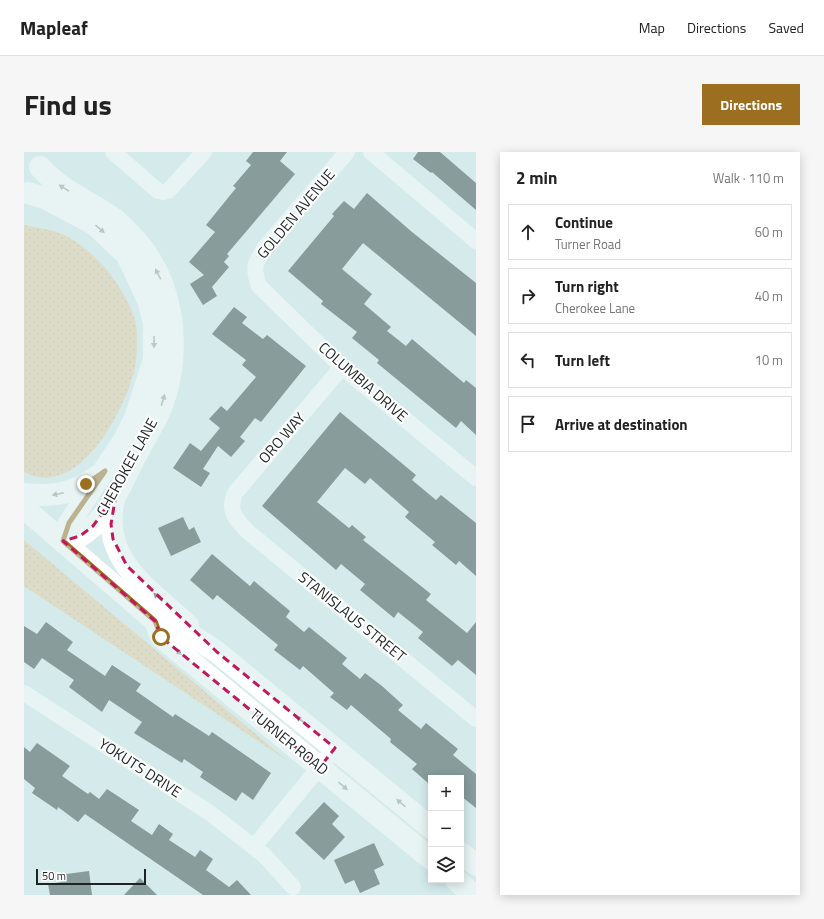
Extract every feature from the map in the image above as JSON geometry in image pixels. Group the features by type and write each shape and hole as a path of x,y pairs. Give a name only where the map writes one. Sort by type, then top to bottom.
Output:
{"main road":[{"name":"CHEROKEE LANE","path":"38,160 36,182 26,194 45,198 94,224 127,255 148,300 154,323 154,360 135,418 105,471 69,523 63,541"},
{"name":"CHEROKEE LANE","path":"38,160 54,182 118,221 146,250 161,279 171,314 174,344 171,370 162,404 106,512 94,526 80,536 63,541"},
{"path":"24,494 52,496 69,492 86,484 105,471"},
{"path":"116,494 111,524 113,539 118,553 137,578 217,652"},
{"name":"TURNER ROAD","path":"24,508 155,621 161,637 428,857"},
{"name":"TURNER ROAD","path":"155,621 170,621 217,652 428,826"},
{"path":"464,855 476,865"},
{"path":"460,883 474,895"}],"street":[{"path":"113,152 158,191 163,192 168,191 204,152"},
{"name":"GOLDEN AVENUE","path":"256,279 254,273 256,262 266,246 347,152"},
{"path":"371,152 476,241"},
{"name":"COLUMBIA DRIVE","path":"256,279 259,286 342,367 476,478"},
{"name":"ORO WAY","path":"233,511 230,504 235,492 342,367"},
{"name":"STANISLAUS STREET","path":"233,511 234,518 246,531 476,719"},
{"name":"YOKUTS DRIVE","path":"24,693 210,813 264,855 294,887"},
{"path":"254,847 335,748"}],"highlighted area":[{"path":"116,494 111,524 113,539 127,566 217,652 335,748 320,767 161,637 155,621 63,541 80,536 93,526"}],"shaded area":[{"path":"24,225 57,232 68,236 80,244 98,260 107,270 124,296 135,318 137,329 135,368 130,386 110,427 96,447 81,463 63,474 44,478 24,472"},
{"path":"24,540 48,560 288,761 24,586"}],"building":[{"path":"253,152 287,152 280,161 295,174 227,254 229,256 224,262 229,267 212,287 217,296 203,305 190,284 204,275 189,262 215,232 206,225 236,188 233,186 251,165 246,161"},
{"path":"418,152 440,152 476,183 476,210 432,172 431,173 413,159"},
{"path":"367,193 412,232 476,283 476,336 363,243 342,269 372,294 364,304 391,327 387,331 406,346 412,339 464,383 466,380 476,388 476,435 461,421 456,428 377,363 379,360 352,338 357,332 321,304 323,301 288,271 334,216 332,214 344,201 354,209"},
{"path":"234,307 247,317 242,323 263,339 267,335 306,366 261,422 255,418 240,437 245,441 231,457 218,446 203,469 210,473 201,487 173,468 190,443 201,451 220,428 209,419 221,406 227,411 256,377 242,365 246,360 212,334"},
{"path":"340,412 416,475 412,480 436,500 441,495 476,523 476,576 459,561 456,565 432,545 435,542 405,517 409,512 370,478 365,484 345,468 317,502 349,528 352,525 366,537 363,540 431,594 426,600 467,633 476,622 476,675 458,660 452,666 418,638 423,632 398,612 394,618 360,590 365,584 341,564 336,570 262,506"},
{"path":"183,517 189,530 194,527 201,542 171,556 158,528"},
{"path":"212,554 250,586 254,581 290,611 286,617 304,632 309,627 347,658 342,664 360,679 365,673 403,705 398,710 421,729 426,723 458,749 453,755 476,774 476,808 464,798 464,775 428,775 428,783 412,769 417,764 390,742 391,739 351,705 347,710 330,697 334,693 303,666 300,670 274,650 278,645 217,595 213,600 190,580"},
{"path":"46,622 73,642 67,650 105,676 112,665 141,684 136,691 173,717 175,714 209,736 212,732 271,773 253,800 242,792 236,801 200,777 203,772 184,759 182,763 134,733 142,722 109,700 102,712 69,687 74,680 42,658 34,669 24,662 24,626 37,634"},
{"path":"37,743 70,766 62,776 88,794 90,792 99,799 107,789 139,810 131,821 152,835 159,824 173,834 169,840 195,857 200,850 213,859 206,870 229,887 237,880 251,895 203,895 85,814 78,822 58,807 57,810 32,793 35,788 24,779 24,747 30,752"},
{"path":"324,802 339,816 332,824 345,837 324,860 295,833"},
{"path":"374,843 384,865 374,870 380,884 360,893 354,880 345,884 334,860"},
{"path":"89,871 92,895 50,895 48,884 61,882 59,875"},
{"path":"140,878 157,895 124,895"}],"route":[{"path":"86,484 105,471 69,523 63,541 155,621 161,637"}]}
